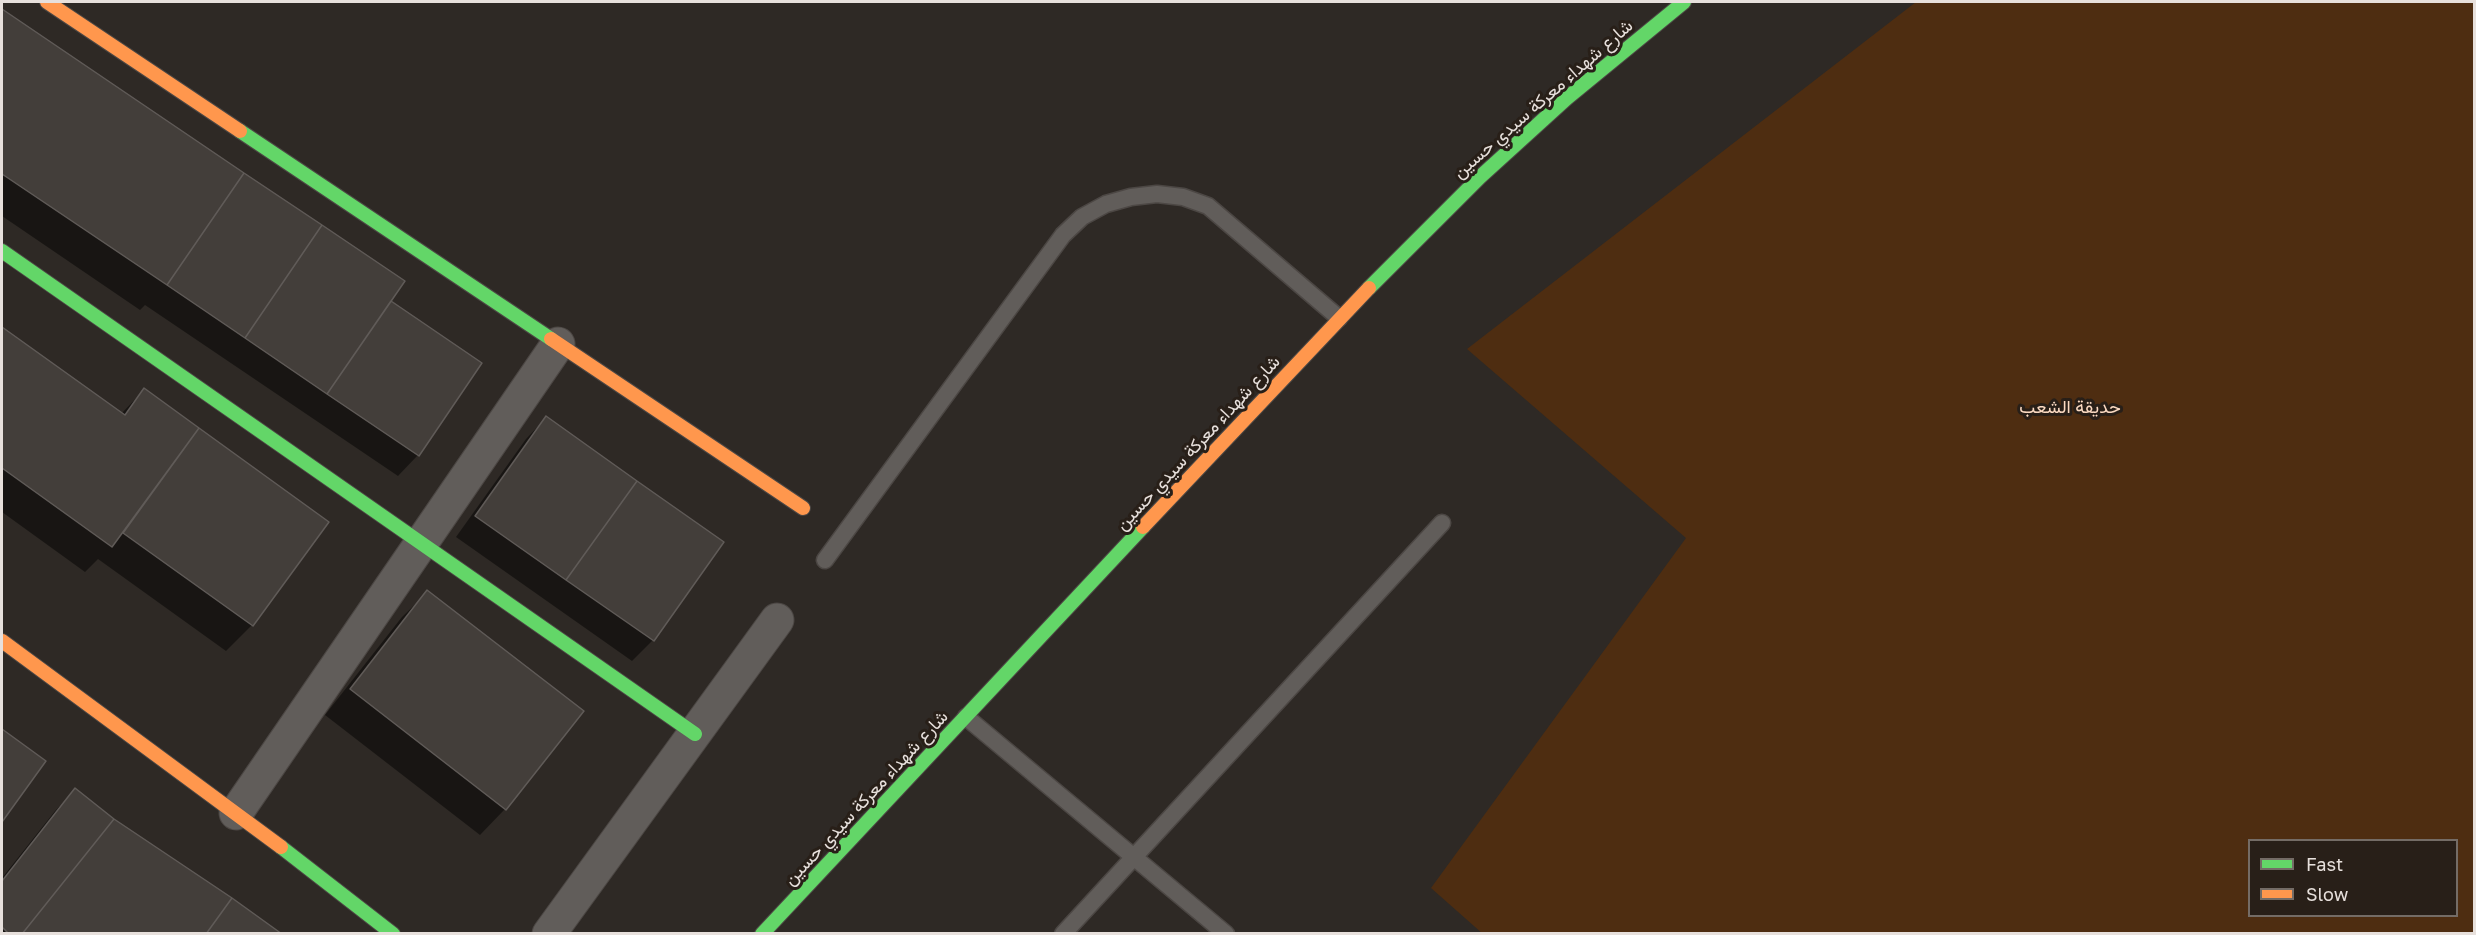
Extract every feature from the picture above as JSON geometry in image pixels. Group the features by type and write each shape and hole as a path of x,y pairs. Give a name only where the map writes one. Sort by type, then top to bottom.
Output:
{"street":[{"path":"46,2 803,508"},
{"name":"شارع شهداء معركة سيدي حسين","path":"762,933 1339,318 1480,177 1567,98 1684,2"},
{"path":"2,251 694,734"},
{"path":"236,813 558,344"},
{"path":"549,933 777,620"},
{"path":"2,641 236,813 393,933"}],"lane":[{"path":"825,560 1063,235 1082,217 1106,204 1131,196 1157,194 1184,197 1208,206 1339,318"},
{"path":"1064,933 1442,522"},
{"path":"966,717 1226,933"}],"green space":[{"name":"حديقة الشعب","path":"1916,2 2474,2 2474,933 1483,934 1431,888 1686,538 1467,349"}],"building":[{"path":"2,9 244,173 167,285 2,174"},
{"path":"244,173 322,225 245,338 167,285"},
{"path":"322,225 405,281 327,394 245,338"},
{"path":"391,301 482,363 419,456 327,394"},
{"path":"2,327 125,415 144,388 199,428 112,547 2,468"},
{"path":"546,416 637,481 566,580 475,516"},
{"path":"199,428 329,522 253,626 123,533"},
{"path":"637,481 724,542 654,641 566,580"},
{"path":"427,590 584,711 506,810 350,689"},
{"path":"2,729 46,761 2,822"},
{"path":"75,788 114,819 22,934 9,934 2,927 2,881"},
{"path":"114,819 232,898 206,934 22,934"},
{"path":"232,898 282,934 206,934"}],"traffic: fast":[{"path":"1369,288 1480,177 1567,98 1684,2"},
{"path":"240,131 551,339"},
{"path":"2,251 695,734"},
{"path":"762,934 1143,527"},
{"path":"281,847 393,934"}],"traffic: slow":[{"path":"47,2 240,131"},
{"path":"1143,527 1369,288"},
{"path":"551,339 803,508"},
{"path":"2,641 281,847"}]}
